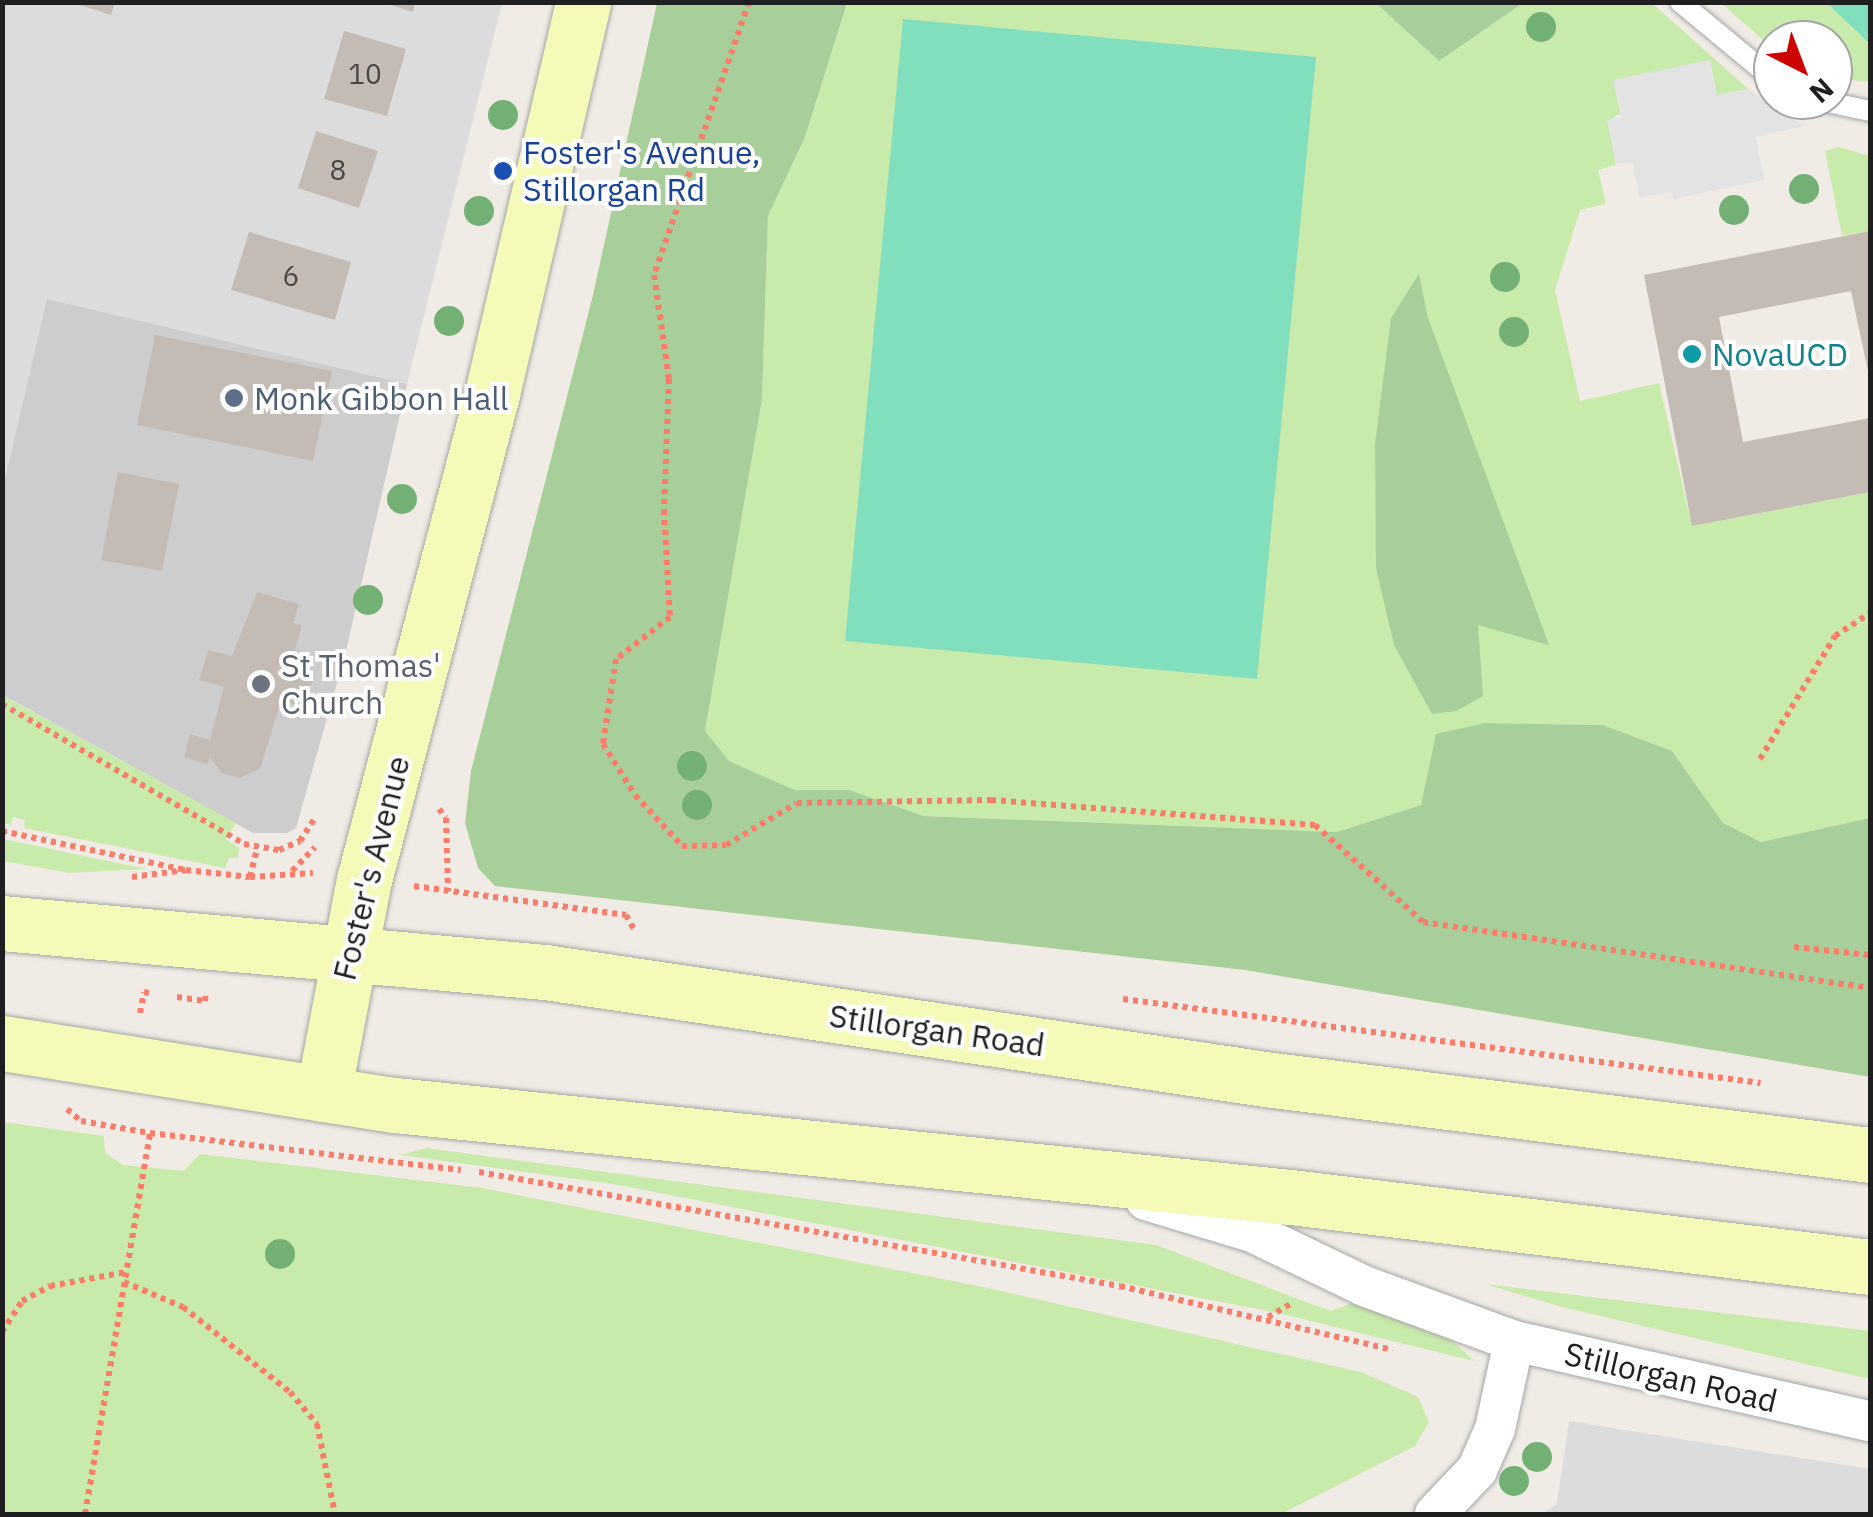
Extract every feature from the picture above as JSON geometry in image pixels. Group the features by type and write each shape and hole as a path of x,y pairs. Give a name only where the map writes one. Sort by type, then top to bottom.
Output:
{"main road":[{"name":"Foster's Avenue","path":"323,1094 347,957 492,394 583,2"},
{"name":"Stillorgan Road","path":"2,923 545,972 1265,1079 1870,1155"},
{"name":"Stillorgan Road","path":"2,1043 323,1094 1080,1180 1299,1198 1870,1267"}],"street":[{"name":"Stillorgan Road","path":"1080,1180 1252,1232 1364,1286 1514,1341 1870,1421"},
{"path":"1436,1514 1477,1470 1495,1429 1514,1341"}],"lane":[{"path":"1680,2 1753,62"}],"path":[{"path":"749,2 654,275 669,379 664,510 670,617 616,659 603,744 635,796 682,846 726,845 797,804 991,800 1315,825 1423,922 1870,988"},
{"path":"1760,759 1835,636 1870,613"},
{"path":"2,704 257,848 279,850 300,841 315,818"},
{"path":"2,831 186,870 250,877 313,874"},
{"path":"447,838 448,891"},
{"path":"250,877 257,848"},
{"path":"160,878 186,870"},
{"path":"223,884 224,872"},
{"path":"430,888 626,915 640,941"},
{"path":"1794,947 1870,955"},
{"path":"141,1010 144,992 205,1001 207,987"},
{"path":"1115,998 1774,1085"},
{"path":"62,1104 81,1121 150,1133 482,1172 745,1218 896,1251 1120,1286 1312,1326 1414,1356"},
{"path":"85,1514 150,1133"},
{"path":"2,1332 22,1300 50,1286 126,1272"},
{"path":"124,1282 183,1307 290,1392 317,1424 335,1514"}],"shaded area":[{"path":"3,3 502,3 407,384 47,300 3,487"},
{"path":"1710,60 1717,95 1748,89 1753,92 1753,120 1795,120 1804,126 1756,137 1764,180 1674,199 1671,192 1640,198 1632,162 1616,164 1607,120 1621,117 1613,80"},
{"path":"47,299 407,384 346,651 296,828 287,833 253,833 3,695 3,487"},
{"path":"1569,1421 1870,1469 1870,1514 1542,1514 1557,1504"}],"green space":[{"path":"657,3 847,3 805,137 768,216 762,399 705,731 729,761 795,790 849,790 924,816 1337,832 1421,805 1436,734 1485,723 1603,725 1672,751 1723,823 1761,842 1870,818 1870,1077 1245,970 495,886 478,868 465,823 471,771 593,295"},
{"path":"847,3 1376,3 1439,61 1523,3 1652,3 1748,89 1717,95 1710,60 1608,121 1616,165 1598,170 1606,204 1580,210 1555,290 1580,401 1659,383 1692,526 1870,492 1870,818 1761,842 1723,823 1672,751 1603,725 1485,723 1433,770 1421,805 1337,832 924,816 849,790 795,790 729,761 705,731 762,399 768,216 805,137"},
{"path":"1376,3 1523,3 1439,61"},
{"path":"1721,3 1870,3 1870,82 1853,80 1853,20 1753,20 1753,31"},
{"path":"1827,3 1870,3 1870,44 1853,28 1853,20 1845,20"},
{"path":"903,19 1316,57 1257,679 845,641"},
{"path":"1839,147 1870,156 1870,231 1842,236 1825,151"},
{"path":"1419,274 1428,318 1549,645 1478,625 1483,696 1456,711 1432,714 1394,645 1376,568 1375,444 1391,318"},
{"path":"2,695 236,823 226,839 239,848 238,858 229,858 225,868 24,828 25,820 13,817 11,825 3,823"},
{"path":"2,839 146,869 69,873 3,861"},
{"path":"3,1122 104,1136 105,1153 123,1165 184,1171 200,1154 482,1188 983,1287 1361,1372 1418,1397 1429,1422 1415,1446 1281,1514 3,1514"},
{"path":"426,1148 1156,1245 1330,1311 1353,1303 1373,1307 1445,1334 1474,1361 1278,1313 613,1184 400,1155"},
{"path":"1485,1284 1870,1331 1870,1379 1562,1307"}],"building":[{"path":"71,2 115,2 111,15"},
{"path":"382,2 415,2 413,12"},
{"path":"344,31 406,49 387,116 324,99"},
{"path":"316,131 378,151 359,208 298,188"},
{"name":"NovaUCD","path":"1870,231 1870,381 1851,291 1719,317 1743,442 1870,418 1870,492 1692,526 1644,275"},
{"path":"249,232 351,262 335,320 231,290"},
{"name":"Monk Gibbon Hall","path":"155,335 332,371 313,461 137,425"},
{"path":"118,472 179,484 162,571 101,560"},
{"name":"St Thomas' Church","path":"257,592 299,604 293,623 302,625 289,672 313,678 305,707 281,701 260,769 240,778 221,773 210,757 207,764 184,757 190,734 210,740 224,687 199,680 208,650 232,656"}],"place":[{"name":"Foster's Avenue, Stillorgan Rd","path":"503,171"},
{"name":"NovaUCD","path":"1692,354"},
{"name":"Monk Gibbon Hall","path":"234,398"},
{"name":"St Thomas' Church","path":"261,684"}]}
